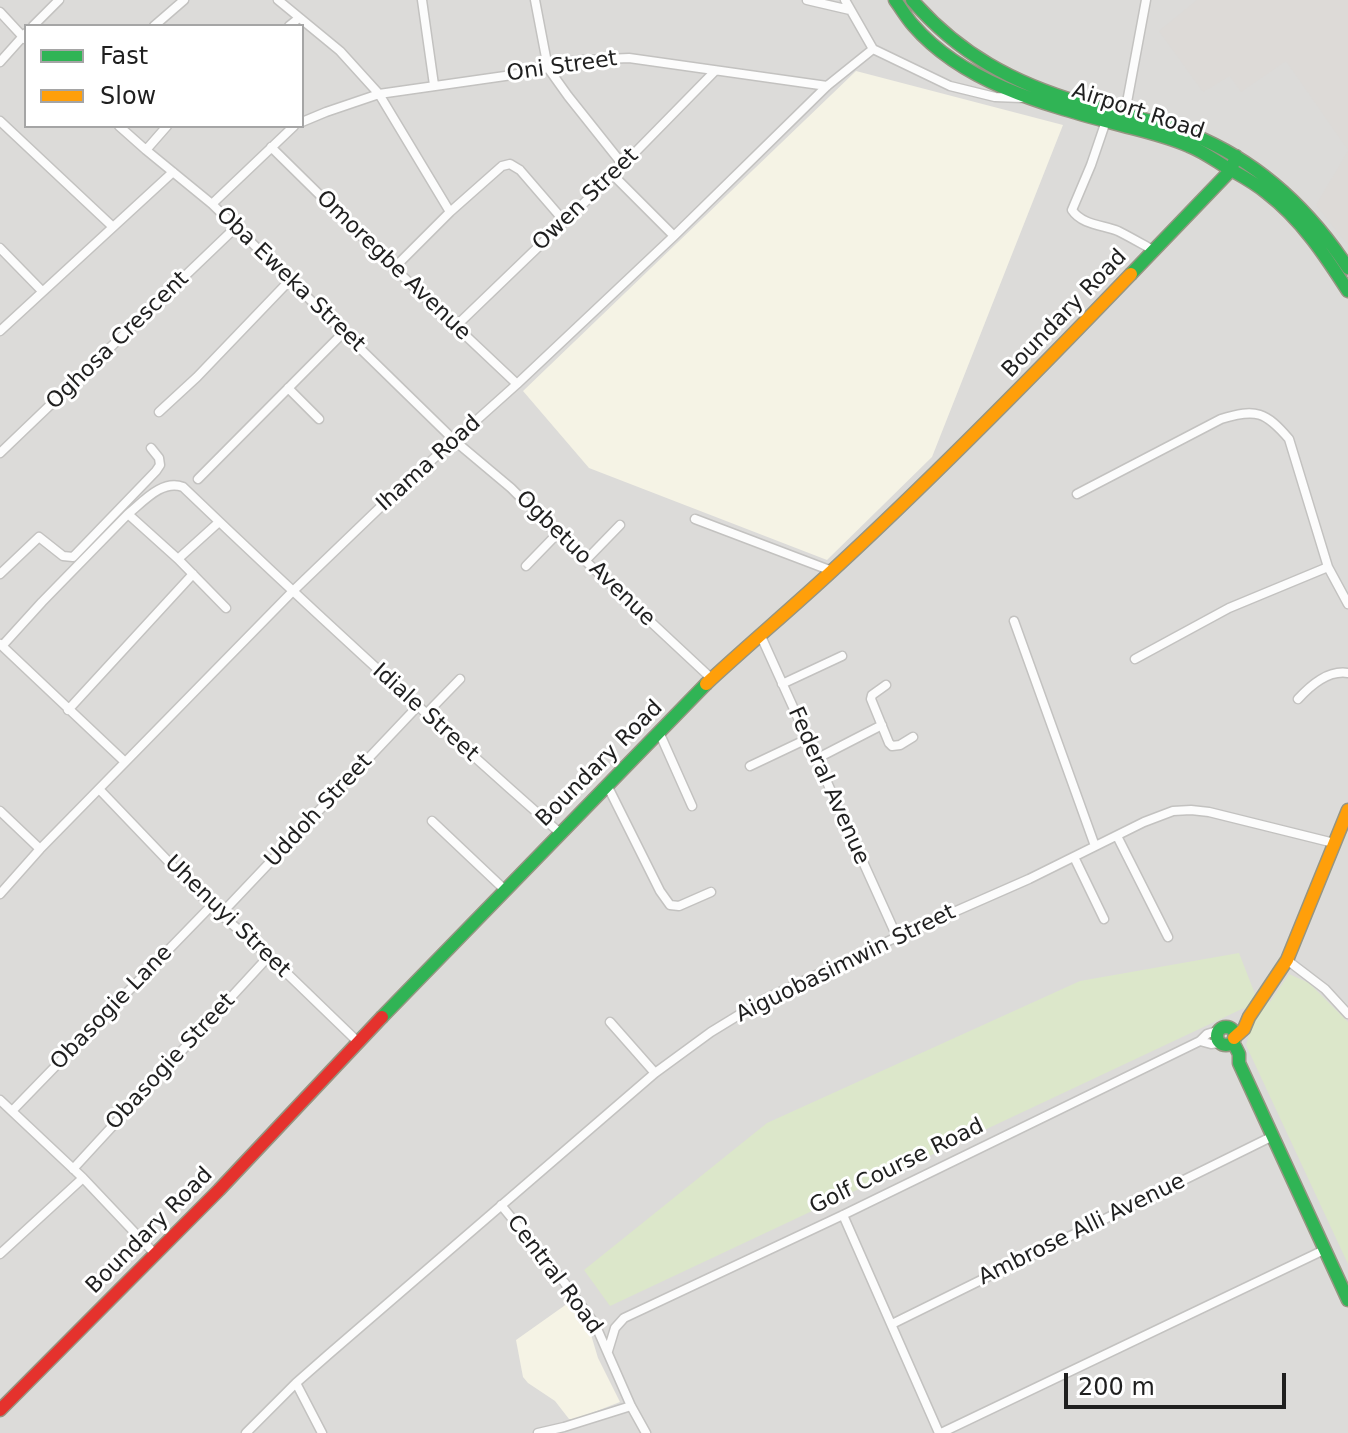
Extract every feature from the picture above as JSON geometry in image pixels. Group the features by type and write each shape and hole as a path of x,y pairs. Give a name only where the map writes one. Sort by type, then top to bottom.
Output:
{"street":[{"path":"35,24 59,0"},
{"path":"156,24 184,0"},
{"path":"278,0 340,51 379,94 450,212"},
{"path":"422,0 434,85"},
{"path":"535,0 548,68 623,165"},
{"path":"807,0 850,10"},
{"path":"845,0 873,49 950,86 995,97 1036,94"},
{"name":"Airport Road","path":"895,0 928,40 1006,89 1125,113 1191,135 1236,156 1266,176 1308,215 1348,268"},
{"name":"Airport Road","path":"912,0 954,43 980,62 1036,94 1106,121 1168,138 1201,151 1252,182 1315,241 1348,291"},
{"path":"1125,113 1146,0"},
{"path":"0,12 24,35"},
{"path":"292,24 299,18"},
{"path":"0,62 24,37"},
{"name":"Ihama Road","path":"0,894 40,849 292,592 674,236 827,86 873,49"},
{"name":"Oni Street","path":"304,121 379,94 548,68 565,62 629,58 827,86"},
{"name":"Owen Street","path":"455,327 613,175 715,71"},
{"path":"0,121 113,227"},
{"path":"1106,121 1072,210 1088,222 1116,230 1153,250"},
{"name":"Oba Eweka Street","path":"121,128 212,204 455,441"},
{"path":"146,150 165,128"},
{"path":"212,204 292,128"},
{"name":"Omoregbe Avenue","path":"271,147 517,384"},
{"name":"Boundary Road","path":"0,1410 219,1190 659,732 760,634 832,571 1027,382 1231,170 1236,156"},
{"path":"394,268 502,166 510,164 520,170 564,221"},
{"path":"0,331 173,172"},
{"path":"613,175 674,236"},
{"name":"Oghosa Crescent","path":"0,453 235,228"},
{"path":"0,248 42,291"},
{"path":"159,412 291,279"},
{"path":"198,479 344,332"},
{"path":"288,388 319,419"},
{"path":"1077,494 1221,419 1241,412 1261,414 1275,423 1289,439 1328,567 1348,604"},
{"name":"Ogbetuo Avenue","path":"455,441 511,488 712,679"},
{"path":"0,574 39,537 63,556 73,557 156,471 160,465 159,458 151,448"},
{"name":"Idiale Street","path":"128,514 168,485 183,487 417,707 560,833"},
{"path":"125,762 1,645 128,514 226,608"},
{"path":"695,519 832,571"},
{"path":"178,559 219,522"},
{"path":"585,561 620,525"},
{"path":"526,566 557,534"},
{"path":"1135,659 1229,608 1328,567"},
{"path":"68,710 193,574"},
{"path":"1014,621 1095,846"},
{"name":"Federal Avenue","path":"760,634 897,937"},
{"path":"782,684 842,656"},
{"path":"1298,699 1308,688 1335,672 1348,673"},
{"path":"426,714 460,679"},
{"path":"886,685 871,699 889,743 892,746 900,745 913,737"},
{"name":"Uddoh Street","path":"220,915 417,707"},
{"path":"816,759 882,725"},
{"path":"659,732 692,806"},
{"path":"750,766 807,739"},
{"path":"607,785 670,905 679,906 711,892"},
{"name":"Uhenuyi Street","path":"99,789 220,915 269,956 358,1042"},
{"path":"1348,810 1287,960 1249,1017 1238,1019 1227,1037 1239,1054 1239,1063 1348,1300"},
{"path":"0,811 40,849"},
{"name":"Aiguobasimwin Street","path":"246,1433 296,1383 655,1073 711,1032 765,999 1173,811 1209,812 1334,843"},
{"path":"432,821 505,890"},
{"path":"1117,836 1168,937"},
{"path":"1074,857 1104,919"},
{"name":"Obasogie Lane","path":"12,1111 211,906"},
{"name":"Obasogie Street","path":"73,1169 269,956"},
{"path":"1287,960 1325,989 1348,1014"},
{"path":"610,1022 655,1073"},
{"name":"Golf Course Road","path":"615,1328 624,1318 843,1215 1200,1041 1207,1034 1227,1037"},
{"path":"0,1100 83,1178 155,1254"},
{"name":"Ambrose Alli Avenue","path":"892,1324 1273,1136"},
{"path":"0,1254 83,1178"},
{"name":"Central Road","path":"501,1205 595,1324 646,1433"},
{"path":"843,1215 940,1433 1324,1250"},
{"path":"595,1324 615,1328 608,1351"},
{"path":"296,1383 322,1433"},
{"path":"538,1433 631,1406"}],"shaded area":[{"path":"0,0 1348,0 1348,1433 0,1433"},
{"path":"1197,0 1348,0 1348,150 1286,61 1241,92 1230,76 1203,92 1159,31"},
{"path":"856,71 1063,125 932,457 827,560 589,468 523,391"},
{"path":"1348,151 1348,245 1316,205"},
{"path":"571,1301 589,1328 598,1358 620,1402 576,1419 569,1419 555,1401 523,1377 516,1340"}],"green space":[{"path":"1239,953 1255,994 1270,1002 1289,974 1309,983 1348,1022 1348,1264 1246,1045 1253,1023 1244,1008 610,1306 584,1270 767,1123 1080,981"}],"traffic: fast":[{"path":"895,0 933,45 979,76 1059,108 1180,142 1252,182 1302,226 1348,291"},
{"path":"912,0 968,51 1010,76 1081,103 1179,130 1240,159 1299,207 1348,268"},
{"path":"1131,274 1231,170 1236,156"},
{"path":"382,1017 706,684"},
{"path":"1226,1027 1235,1036 1226,1045 1217,1036 1226,1027"},
{"path":"1233,1042 1239,1054 1239,1063 1348,1300"}],"traffic: slow":[{"path":"706,684 909,498 1131,274"},
{"path":"1234,1038 1244,1029 1287,960 1348,810"}],"traffic: jam":[{"path":"0,1410 219,1190 382,1017"}]}
